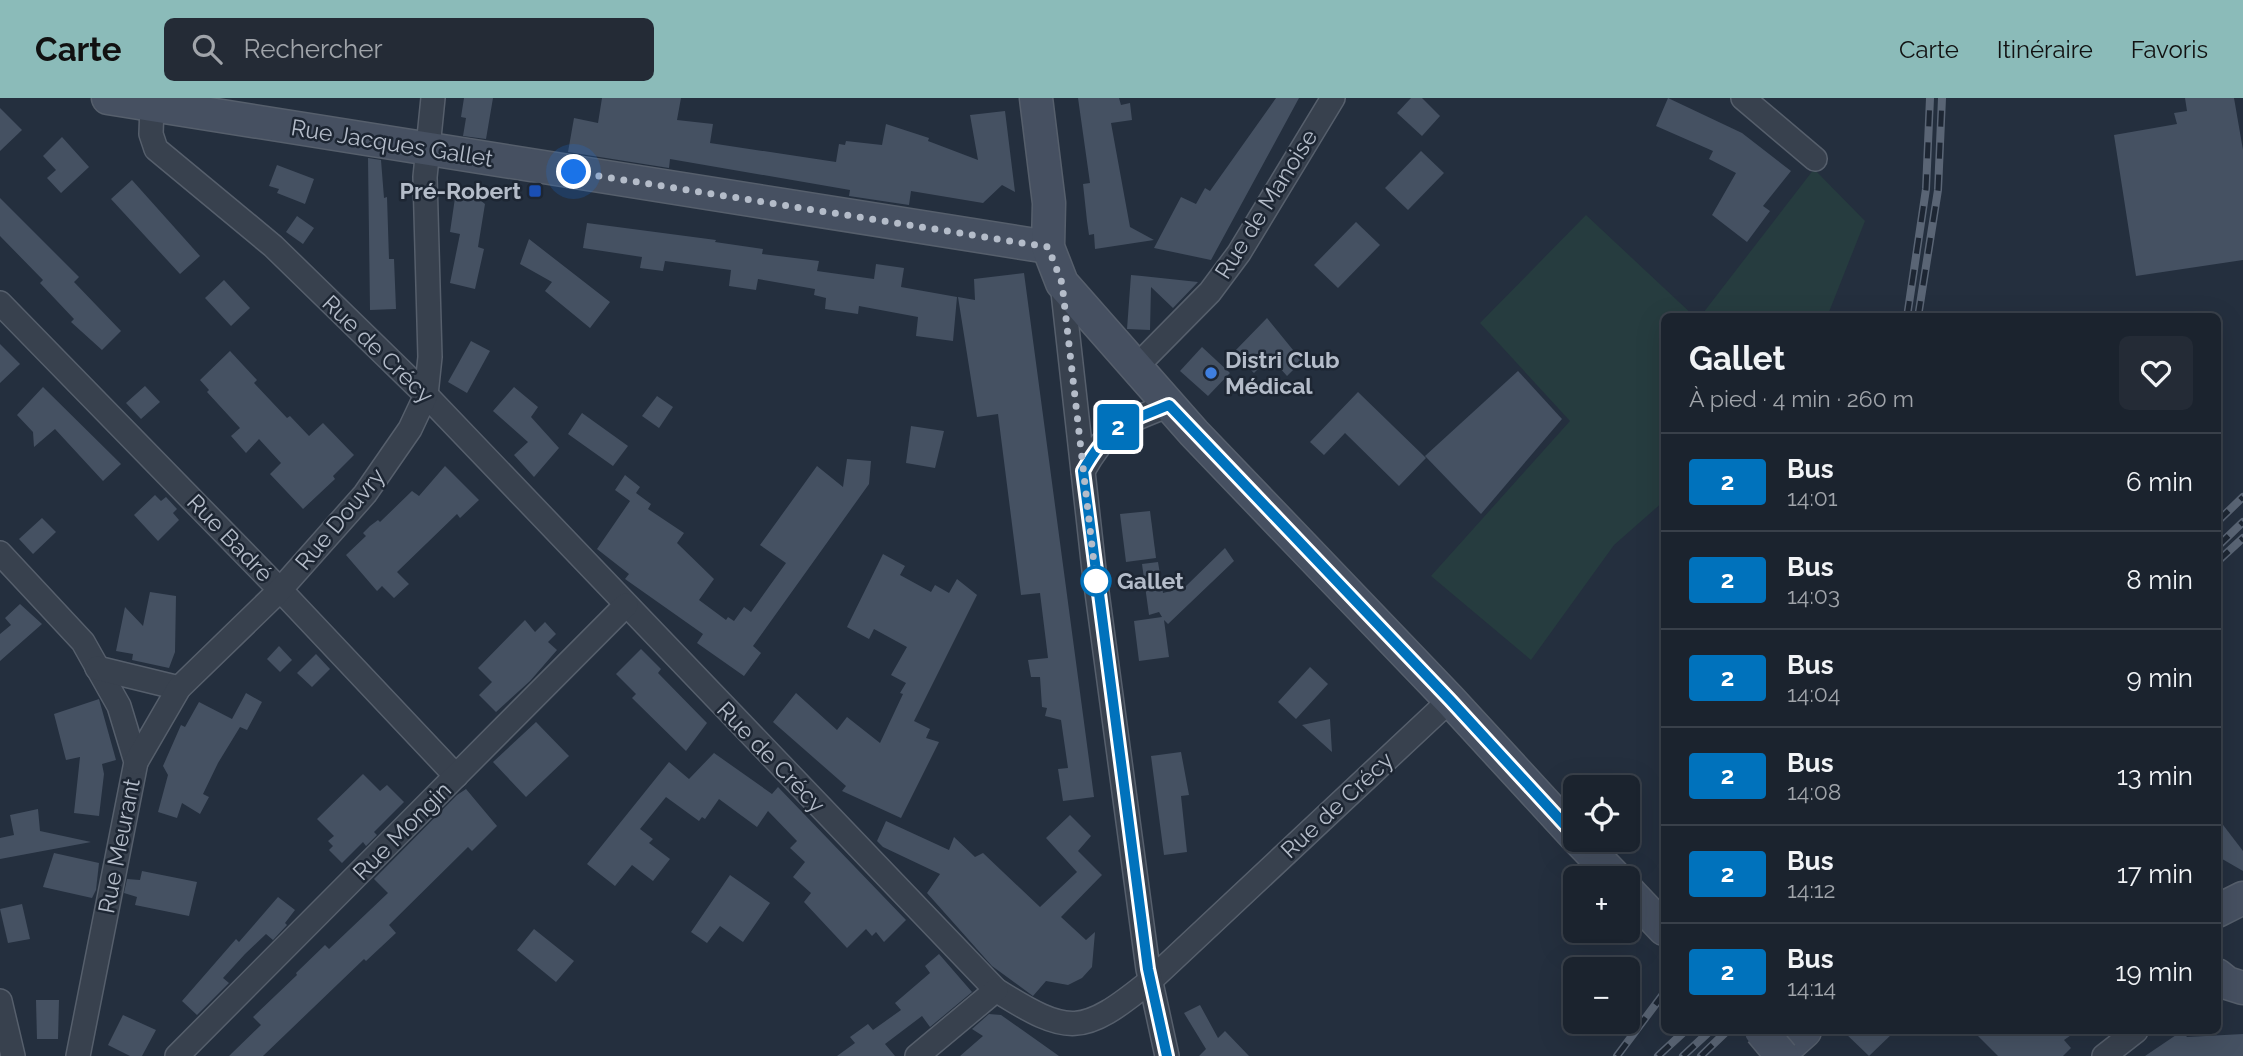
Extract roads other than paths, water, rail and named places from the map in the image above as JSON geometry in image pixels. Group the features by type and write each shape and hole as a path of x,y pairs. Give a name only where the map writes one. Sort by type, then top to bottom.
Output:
{"main road":[{"name":"Rue Jacques Gallet","path":"108,98 1048,247"},
{"path":"1036,98 1049,203 1048,247 1062,283 1169,405 1450,700 1563,823"},
{"path":"1591,852 1604,866"},
{"path":"1640,904 1661,926"},
{"path":"1763,1034 1780,1056 1802,1034"}],"street":[{"name":"Rue Douvry","path":"136,762 179,688 280,590 365,494 410,429 426,395 430,358 427,149 433,98"},
{"name":"Rue de Manoise","path":"1136,367 1210,292 1239,253 1333,98"},
{"path":"1744,98 1815,159"},
{"name":"Rue de Crécy","path":"152,105 151,134 156,149 273,247 426,395 996,990 1041,1018 1062,1024 1080,1023 1121,1005 1150,981 1450,700"},
{"path":"1062,283 1083,471 1150,981 1167,1056"},
{"name":"Rue Badré","path":"0,303 280,590 456,776"},
{"path":"1083,471 1106,435 1121,425 1169,405"},
{"name":"Rue Meurant","path":"0,553 83,642 119,706 136,762 78,1056"},
{"name":"Rue Mongin","path":"177,1056 626,606"},
{"path":"97,668 179,688"},
{"path":"917,1056 996,990"},
{"path":"0,1001 13,1056"},
{"path":"2104,1056 2132,1034"}],"railway":[{"path":"1908,313 1926,189 1930,98"},
{"path":"1919,313 1938,190 1942,98"},
{"path":"2221,518 2243,497"},
{"path":"2221,543 2243,522"},
{"path":"2221,558 2243,538"},
{"path":"1617,1056 1661,997"},
{"path":"1658,1056 1682,1034"},
{"path":"1683,1056 1707,1034"},
{"path":"1701,1056 1724,1034"}],"place":[{"name":"Pré-Robert","path":"535,191"},
{"name":"Distri Club Médical","path":"1211,373"},
{"name":"Gallet","path":"1096,581"}]}
